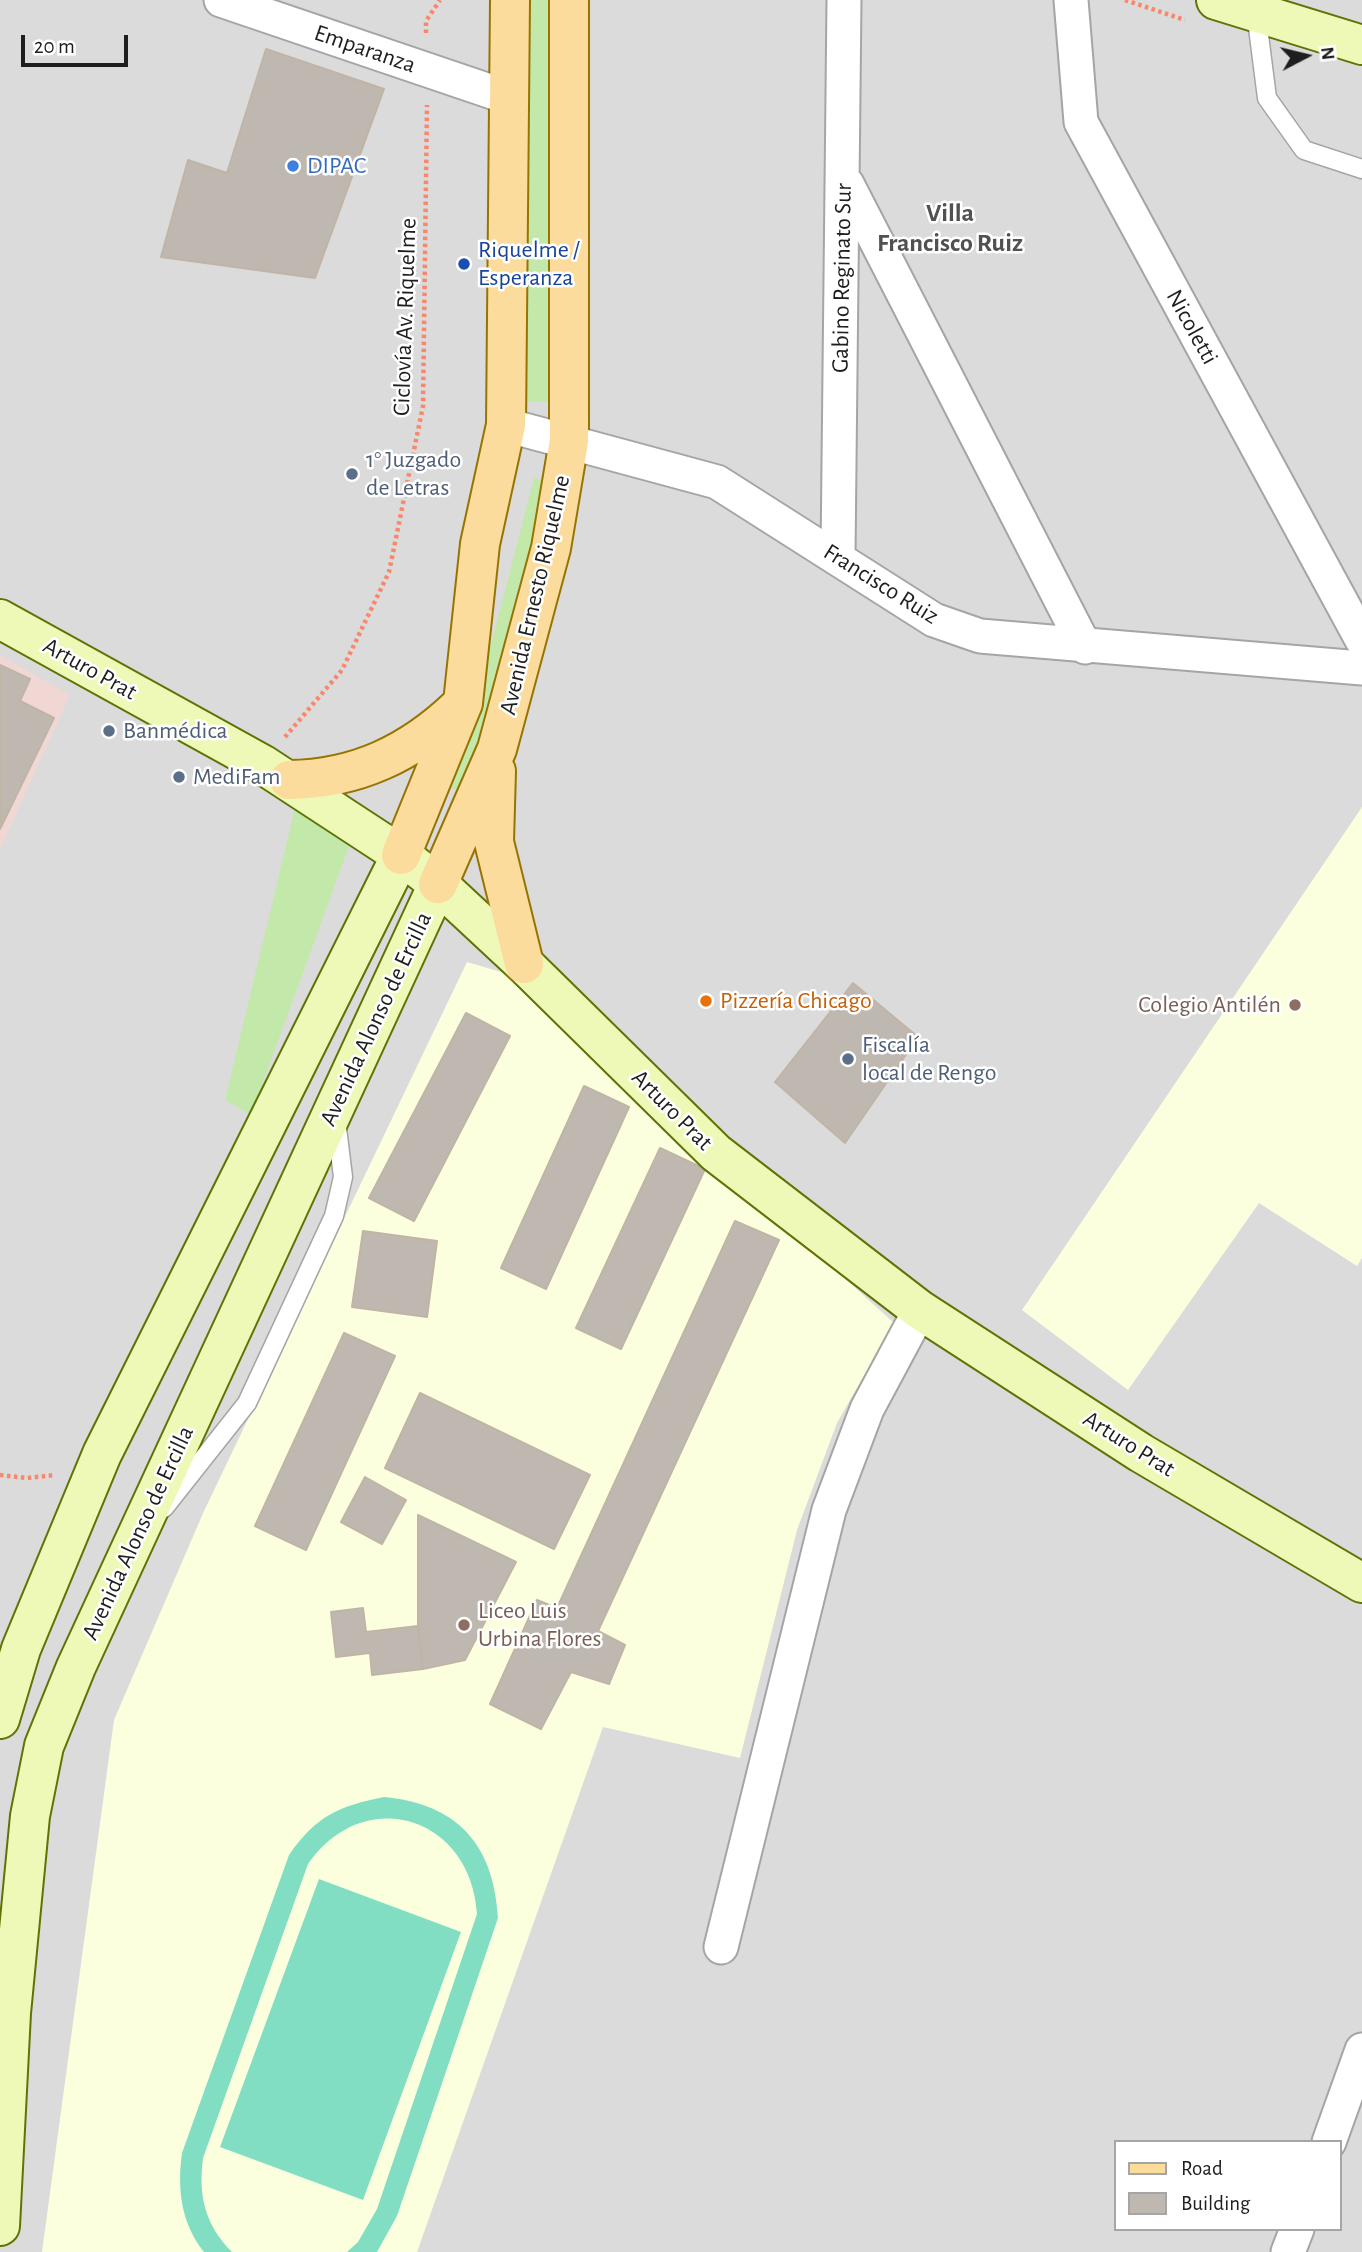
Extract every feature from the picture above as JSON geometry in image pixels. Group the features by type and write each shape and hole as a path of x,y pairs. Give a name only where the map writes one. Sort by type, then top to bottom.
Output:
{"main road":[{"name":"Avenida Ernesto Riquelme","path":"401,855 464,703 480,544 506,425 510,0"},
{"name":"Avenida Ernesto Riquelme","path":"438,884 497,749 551,548 569,441 569,0"},
{"path":"1216,0 1362,45"},
{"name":"Arturo Prat","path":"0,619 276,772 401,855 438,884 524,964 716,1153 920,1310 1142,1453 1362,1583"},
{"path":"276,772 337,777 380,763 422,738 464,703"},
{"path":"497,749 494,842 524,964"},
{"name":"Avenida Alonso de Ercilla","path":"0,1719 21,1649 102,1454 401,855"},
{"name":"Avenida Alonso de Ercilla","path":"0,2226 12,2013 32,1804 44,1746 76,1667 438,884"}],"street":[{"name":"Emparanza","path":"220,0 510,98"},
{"name":"Gabino Reginato Sur","path":"838,556 844,0"},
{"name":"Nicoletti","path":"1071,0 1081,122 1362,640"},
{"path":"844,178 1085,648"},
{"name":"Francisco Ruiz","path":"506,425 717,482 838,556 934,620 980,636 1085,648 1362,668"},
{"path":"721,1947 829,1510 867,1409 920,1310"},
{"path":"1330,2140 1362,2050"},
{"path":"1288,2252 1296,2231"}],"lane":[{"path":"1256,12 1267,98 1304,150 1362,169"}],"path":[{"name":"Ciclovía Av. Riquelme","path":"276,772 342,670 389,572 424,406 426,21 440,0"}],"shaded area":[{"path":"0,0 1362,0 1362,2252 0,2252"},
{"path":"0,655 70,695 0,849"},
{"name":"Colegio Antilén","path":"1362,807 1362,1258 1357,1266 1259,1203 1128,1390 1022,1310"},
{"name":"Liceo Luis Urbina Flores","path":"467,962 511,975 894,1323 837,1423 797,1530 740,1758 603,1727 417,2252 42,2252 114,1720 204,1511"}],"green space":[{"path":"526,0 550,0 548,402 521,402"},
{"path":"534,478 554,483 470,795 445,786 486,664"},
{"path":"297,800 352,838 251,1115 225,1100"},
{"path":"384,1797 410,1801 432,1809 452,1819 467,1833 480,1849 489,1869 498,1918 397,2216 377,2252 347,2252 358,2242 377,2209 477,1914 470,1881 456,1854 436,1834 412,1822 385,1819 358,1824 331,1839 308,1864 203,2158 202,2184 206,2209 215,2231 232,2252 204,2252 190,2229 182,2205 182,2153 289,1855 309,1831 330,1815 354,1804"},
{"path":"319,1879 461,1932 363,2200 220,2147"}],"building":[{"name":"DIPAC","path":"266,49 384,89 315,278 161,257 188,160 227,173"},
{"path":"0,665 30,679 20,701 54,718 0,829"},
{"name":"Fiscalía local de Rengo","path":"853,983 918,1037 845,1143 775,1082"},
{"path":"466,1013 510,1036 414,1221 369,1198"},
{"path":"584,1086 629,1107 546,1289 501,1268"},
{"path":"660,1148 705,1169 621,1349 576,1328"},
{"path":"735,1221 779,1240 598,1631 625,1645 609,1684 571,1672 541,1729 490,1704 537,1600 557,1608"},
{"path":"363,1231 437,1241 427,1317 352,1307"},
{"path":"344,1333 395,1356 306,1550 255,1526"},
{"path":"420,1393 590,1475 554,1549 385,1468"},
{"path":"365,1477 406,1500 382,1544 341,1522"},
{"path":"418,1515 516,1562 465,1660 423,1669 418,1626"},
{"path":"363,1608 366,1632 418,1626 423,1669 372,1675 370,1653 336,1657 331,1612"}],"place":[{"name":"DIPAC","path":"293,166"},
{"name":"Riquelme / Esperanza","path":"464,264"},
{"name":"1° Juzgado de Letras","path":"352,474"},
{"name":"Banmédica","path":"109,731"},
{"name":"MediFam","path":"179,777"},
{"name":"Pizzería Chicago","path":"706,1001"},
{"name":"Colegio Antilén","path":"1295,1005"},
{"name":"Fiscalía local de Rengo","path":"848,1059"},
{"name":"Liceo Luis Urbina Flores","path":"464,1625"}],"district":[{"name":"Villa Francisco Ruiz","path":"950,228"}]}
